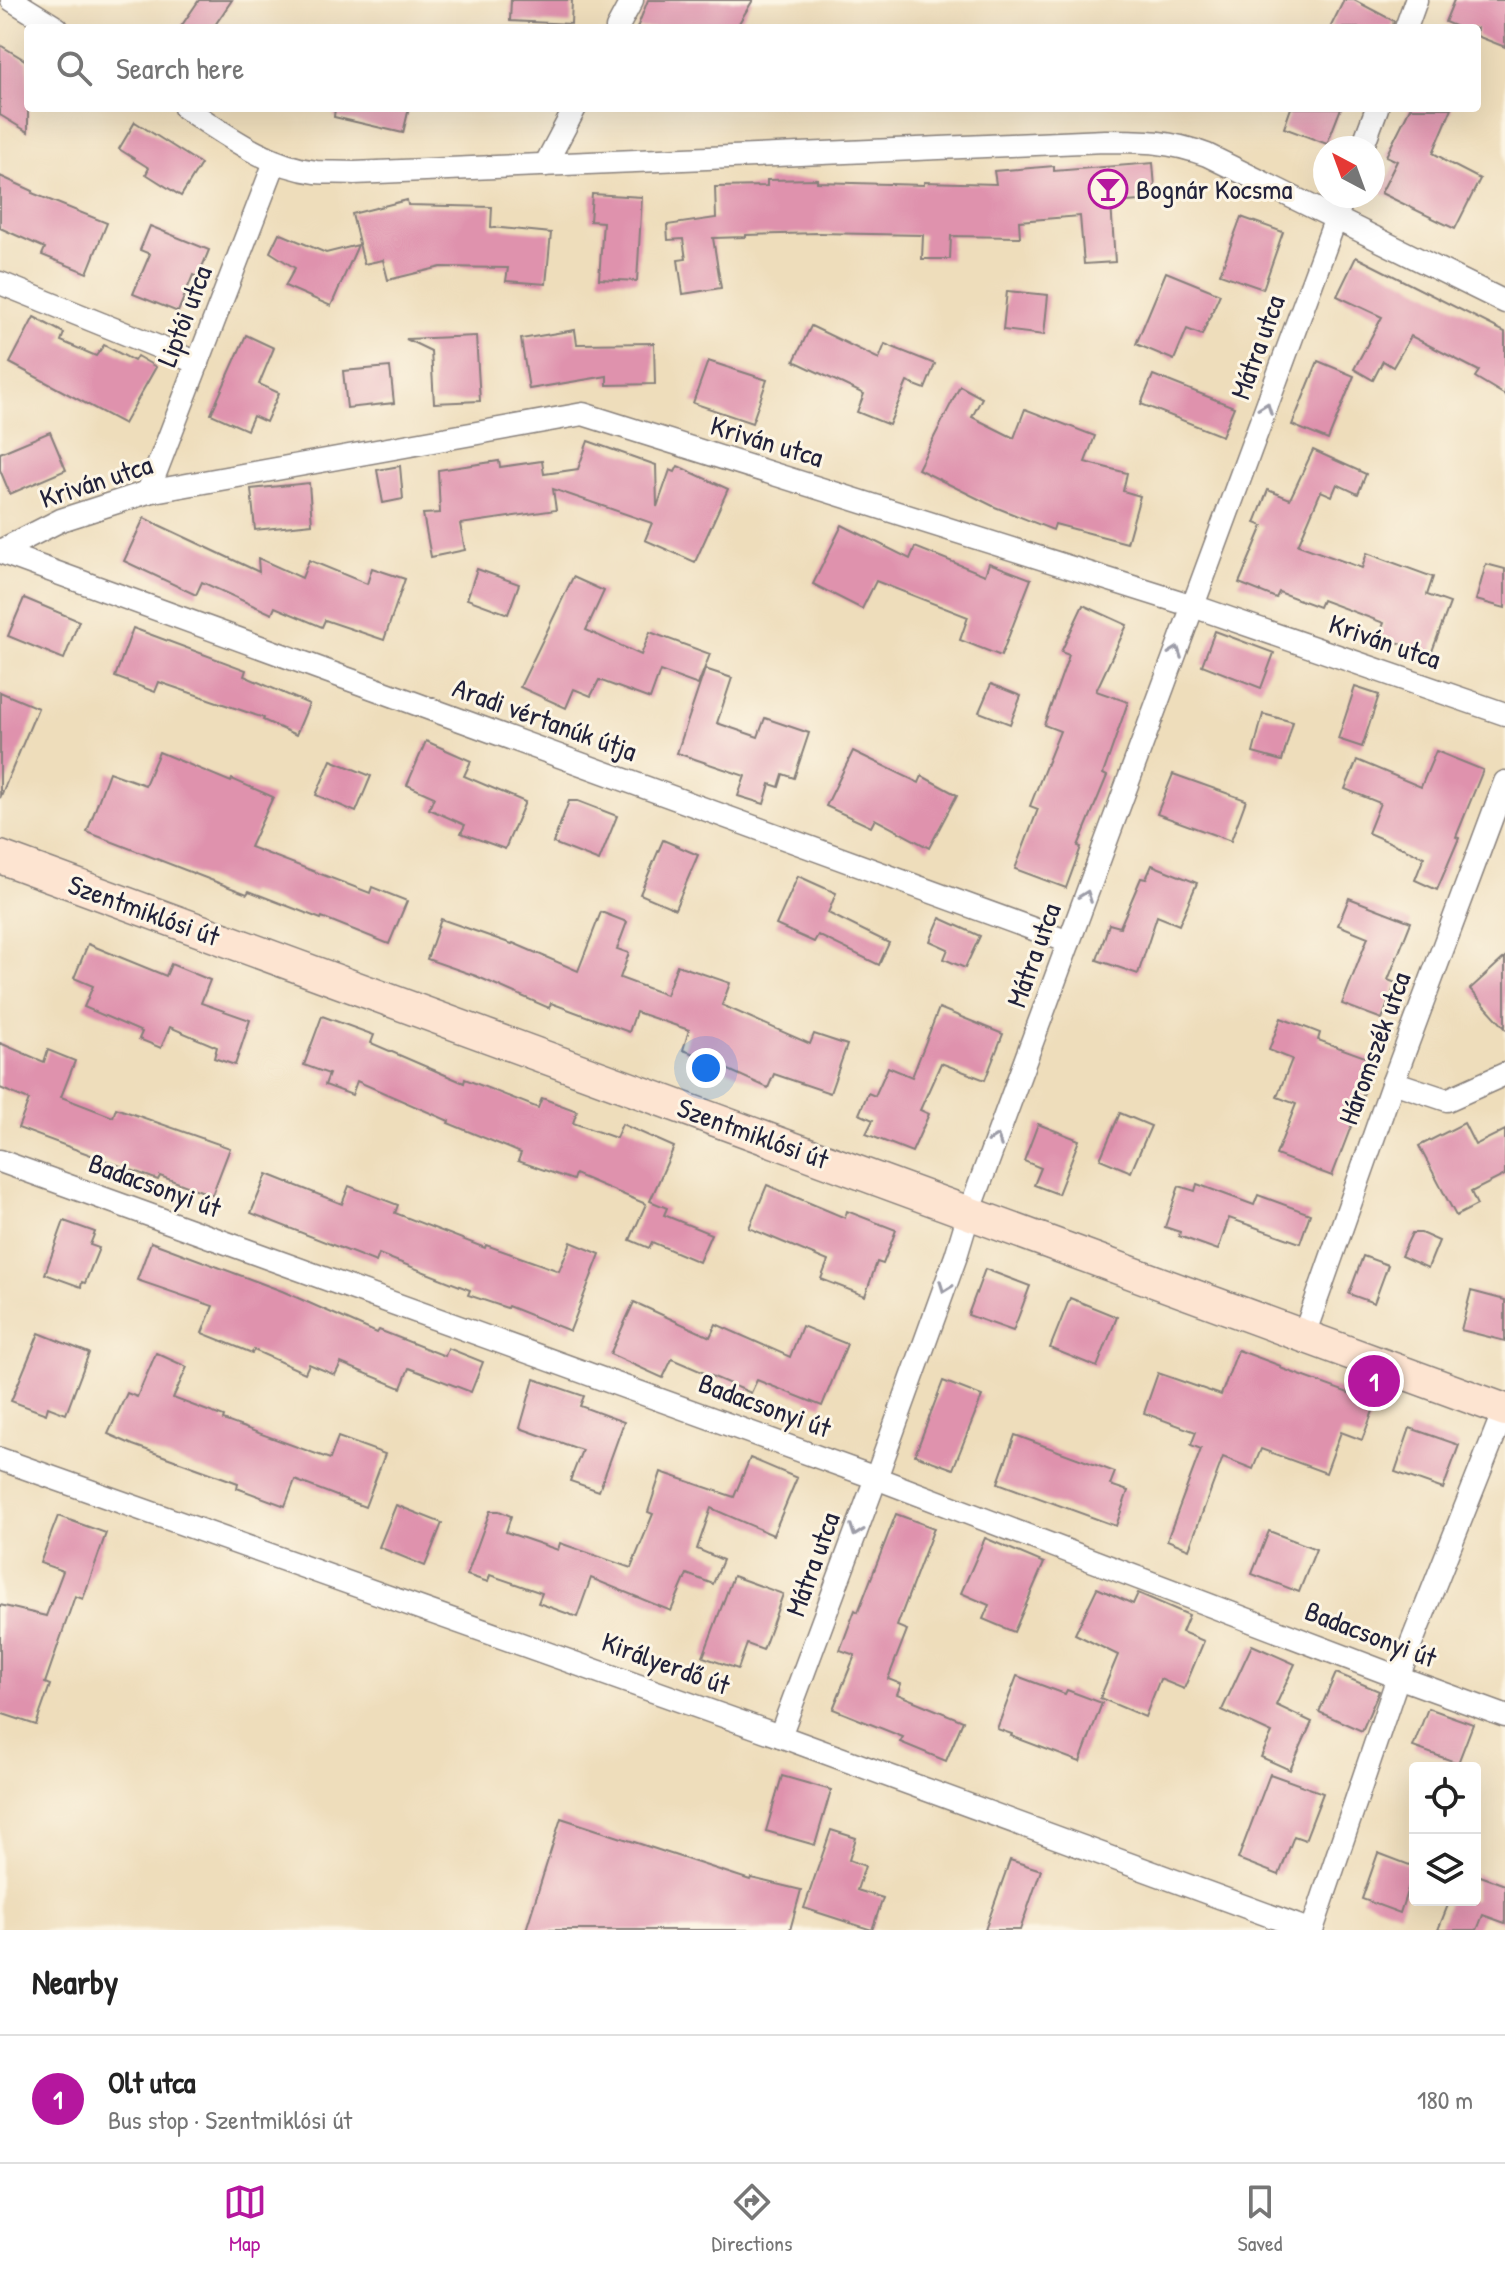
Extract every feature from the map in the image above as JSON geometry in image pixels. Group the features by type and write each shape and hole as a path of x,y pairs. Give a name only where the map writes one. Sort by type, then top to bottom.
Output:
{"street":[{"path":"12,0 51,24"},
{"path":"619,24 632,0"},
{"path":"1407,24 1416,0"},
{"path":"191,112 275,162 315,172 354,173 1105,141 1182,145 1505,302"},
{"path":"545,165 573,112"},
{"path":"1366,136 1376,112"},
{"name":"Liptói utca","path":"148,492 275,162"},
{"name":"Mátra utca","path":"780,1736 876,1478 969,1213 1340,208"},
{"path":"0,283 198,363"},
{"name":"Kriván utca","path":"0,552 61,520 148,492 583,414 1193,606 1505,714"},
{"name":"Aradi vértanúk útja","path":"0,552 1069,942"},
{"name":"Háromszék utca","path":"1304,1335 1393,1082 1505,782"},
{"name":"Szentmiklósi út","path":"0,857 1504,1409"},
{"path":"1393,1082 1447,1100 1505,1074"},
{"name":"Badacsonyi út","path":"0,1161 876,1478 1505,1716"},
{"path":"1311,1930 1398,1677 1504,1409"},
{"name":"Királyerdő út","path":"0,1459 780,1736 1311,1930"}],"building":[{"path":"199,0 232,0 216,24 183,24"},
{"path":"511,0 572,0 571,24 510,21"},
{"path":"648,0 753,0 738,24 639,24"},
{"path":"1344,0 1354,0 1394,21 1393,24 1332,24"},
{"path":"1454,0 1505,0 1505,47 1481,38 1481,24 1445,22"},
{"path":"0,45 24,60 24,112 28,112 28,132 0,115"},
{"path":"335,112 408,112 403,133 334,117"},
{"path":"1290,112 1339,112 1330,136 1313,136 1313,139 1284,128"},
{"path":"1408,112 1450,112 1433,153 1480,179 1455,229 1385,195 1385,185 1397,161 1386,156"},
{"path":"135,122 201,164 181,196 146,174 149,168 119,149"},
{"path":"1153,163 1156,200 1111,203 1115,262 1084,264 1080,216 1019,221 1020,237 951,236 950,259 922,259 923,235 746,235 713,238 721,288 683,294 678,260 686,259 683,239 668,240 667,225 716,218 715,187 767,186 767,180 817,179 817,182 924,185 924,182 996,184 994,171 1054,166 1054,171"},
{"path":"0,176 32,193 107,223 87,273 42,255 45,248 0,228"},
{"path":"592,194 642,197 637,281 599,279 603,222 590,221"},
{"path":"407,200 408,205 492,207 491,227 551,233 546,284 506,281 508,268 441,267 388,280 383,260 364,264 352,214"},
{"path":"1241,217 1283,232 1263,289 1220,274"},
{"path":"150,226 209,250 198,277 193,275 178,312 133,294 150,254 140,250"},
{"path":"279,233 326,253 358,245 331,306 285,286 295,268 270,252"},
{"path":"1356,257 1505,332 1505,395 1475,377 1479,371 1411,336 1393,367 1383,361 1373,380 1354,369 1382,317 1337,296"},
{"path":"1166,272 1220,294 1202,335 1187,329 1174,360 1136,344"},
{"path":"1007,291 1048,295 1044,335 1003,330"},
{"path":"34,317 64,333 61,341 96,356 104,345 134,361 137,356 156,367 124,424 10,363"},
{"path":"811,326 879,359 885,344 935,364 925,389 907,382 889,425 857,412 864,394 794,361"},
{"path":"575,330 577,344 654,343 655,384 607,385 607,376 529,389 521,339"},
{"path":"246,335 274,348 259,384 279,393 266,422 253,416 247,430 211,414"},
{"path":"476,336 480,401 434,403 431,351 406,339"},
{"path":"708,361 767,380 752,423 693,403"},
{"path":"1318,361 1354,376 1328,440 1292,425"},
{"path":"390,367 394,403 347,408 343,371"},
{"path":"1153,375 1234,407 1222,436 1141,404"},
{"path":"960,386 982,398 972,417 1014,438 1025,409 1095,436 1085,462 1127,473 1123,491 1140,496 1127,543 1055,524 1053,530 995,507 918,469"},
{"path":"50,432 66,470 10,494 0,470 0,453"},
{"path":"588,441 656,465 657,507 670,470 675,472 678,466 728,489 695,562 645,540 652,523 553,489 556,510 460,524 465,550 431,557 423,514 440,513 438,470 499,461 500,467 542,461 544,474 578,469"},
{"path":"1313,450 1366,474 1358,494 1337,484 1332,496 1321,491 1298,545 1362,568 1367,553 1433,577 1427,595 1450,603 1431,654 1379,636 1384,623 1322,600 1319,607 1279,592 1276,598 1239,583 1263,526 1255,523 1268,490 1290,499"},
{"path":"400,466 403,499 383,503 377,470"},
{"path":"309,483 312,524 255,530 251,489"},
{"path":"144,518 259,572 258,558 302,578 309,560 367,584 372,568 405,579 384,640 325,620 322,627 275,607 272,614 202,582 196,595 124,561"},
{"path":"842,525 910,559 915,547 985,575 989,563 1031,579 1001,656 960,640 968,617 876,581 862,609 813,584"},
{"path":"1486,564 1505,569 1505,608 1476,600"},
{"path":"477,569 519,584 508,614 467,599"},
{"path":"573,577 604,591 586,630 641,655 650,632 710,654 698,685 660,671 650,699 599,680 591,696 574,689 566,708 520,687"},
{"path":"24,598 79,621 64,659 8,636"},
{"path":"1083,605 1127,625 1096,691 1128,702 1103,774 1107,776 1078,846 1081,847 1066,888 1015,869 1038,809 1030,806 1060,731 1044,725 1069,655 1061,652"},
{"path":"133,628 246,670 244,676 309,704 296,735 264,718 159,682 155,692 115,677"},
{"path":"1215,631 1274,653 1261,688 1202,665"},
{"path":"705,669 732,678 717,723 758,737 765,718 809,733 794,778 783,774 779,787 770,784 764,804 738,796 745,776 677,753"},
{"path":"991,684 1021,696 1010,724 979,712"},
{"path":"1355,687 1379,695 1362,747 1338,739"},
{"path":"0,692 38,708 0,798"},
{"path":"1263,714 1293,722 1282,761 1253,753"},
{"path":"426,741 471,761 464,776 525,802 505,849 461,833 465,825 429,809 434,797 407,785"},
{"path":"853,751 919,783 922,776 957,795 929,848 875,819 871,827 826,806"},
{"path":"1436,751 1483,770 1437,890 1415,880 1424,857 1368,833 1380,803 1345,789 1357,760 1421,787"},
{"path":"159,752 273,797 250,847 370,893 372,887 407,901 389,944 249,891 247,894 87,832 109,772 145,785"},
{"path":"331,760 371,776 356,812 316,795"},
{"path":"1173,774 1246,800 1231,841 1157,814"},
{"path":"569,801 578,801 617,816 599,861 553,843"},
{"path":"663,840 698,855 675,909 640,894"},
{"path":"1152,865 1197,883 1179,925 1157,916 1138,974 1097,960 1109,924 1120,927 1141,878 1146,879"},
{"path":"798,876 836,893 828,913 889,943 879,965 818,935 814,942 776,925"},
{"path":"1349,898 1411,922 1388,980 1396,983 1382,1019 1342,1004 1368,937 1338,925"},
{"path":"601,912 627,922 617,949 629,953 620,978 666,995 677,965 730,983 722,1005 810,1044 814,1034 847,1045 830,1093 774,1074 768,1088 722,1067 723,1064 683,1050 689,1030 636,1012 629,1032 551,1003 549,1008 476,976 427,959 441,919 513,943 578,971"},
{"path":"940,918 980,936 965,968 944,959 948,949 930,941"},
{"path":"88,944 166,976 171,964 210,980 201,1003 250,1020 235,1065 214,1058 217,1047 170,1027 161,1048 139,1039 142,1032 84,1007 93,986 74,978"},
{"path":"1505,957 1505,1028 1470,989"},
{"path":"939,1008 1003,1034 985,1080 941,1063 920,1110 929,1114 912,1152 866,1134 873,1120 859,1114 868,1093 875,1096 888,1067 912,1077"},
{"path":"322,1016 374,1035 371,1043 464,1083 465,1079 538,1108 542,1098 577,1111 573,1123 616,1138 622,1124 674,1147 650,1201 667,1208 664,1215 711,1234 699,1262 652,1242 649,1248 630,1240 646,1204 575,1174 573,1180 518,1161 521,1153 357,1081 352,1095 325,1085 329,1074 304,1065"},
{"path":"1281,1018 1320,1033 1318,1040 1376,1061 1332,1176 1276,1155 1296,1104 1277,1097 1292,1059 1269,1050"},
{"path":"0,1043 44,1062 48,1050 75,1061 61,1097 113,1117 116,1108 230,1148 212,1195 160,1176 158,1180 18,1128 29,1100 0,1088"},
{"path":"1120,1113 1151,1126 1131,1172 1100,1159"},
{"path":"1464,1123 1475,1145 1505,1130 1505,1175 1471,1192 1477,1205 1456,1216 1419,1146"},
{"path":"1038,1124 1079,1140 1058,1194 1034,1185 1041,1168 1024,1161"},
{"path":"267,1174 342,1204 349,1186 398,1205 395,1213 485,1248 486,1245 559,1271 571,1242 600,1254 570,1331 508,1306 468,1295 470,1290 379,1254 376,1262 251,1213"},
{"path":"1197,1184 1254,1205 1258,1195 1310,1214 1300,1243 1229,1218 1218,1250 1179,1236 1180,1232 1165,1227 1179,1186 1195,1191"},
{"path":"767,1185 845,1218 847,1211 896,1230 883,1264 877,1262 865,1296 821,1279 828,1261 749,1228"},
{"path":"64,1221 95,1232 90,1245 99,1248 81,1287 45,1274"},
{"path":"1412,1233 1421,1233 1439,1241 1428,1268 1401,1256"},
{"path":"151,1242 282,1291 377,1333 379,1330 445,1356 448,1348 483,1362 471,1392 409,1368 401,1388 341,1363 335,1375 309,1364 305,1373 254,1350 252,1353 202,1333 213,1306 137,1280"},
{"path":"1363,1256 1388,1265 1374,1303 1349,1294"},
{"path":"985,1269 1030,1286 1013,1331 968,1315"},
{"path":"1471,1291 1505,1300 1505,1341 1461,1330"},
{"path":"1070,1298 1117,1317 1097,1367 1050,1348"},
{"path":"634,1302 710,1337 716,1324 790,1357 802,1326 847,1344 822,1406 757,1380 751,1393 672,1359 663,1378 610,1354"},
{"path":"39,1333 89,1353 66,1414 48,1407 46,1414 11,1401"},
{"path":"1238,1350 1376,1403 1362,1440 1341,1432 1326,1473 1261,1449 1253,1469 1223,1457 1189,1549 1167,1540 1201,1449 1191,1445 1196,1432 1144,1413 1158,1373 1221,1395"},
{"path":"156,1353 187,1367 173,1398 330,1459 338,1437 385,1454 365,1507 295,1480 285,1506 237,1488 238,1483 108,1434 127,1393 137,1397"},
{"path":"534,1379 584,1396 580,1406 624,1422 599,1491 570,1481 582,1450 520,1428"},
{"path":"943,1381 982,1396 953,1469 915,1455"},
{"path":"1410,1428 1459,1445 1443,1489 1395,1472"},
{"path":"1015,1435 1115,1472 1110,1485 1128,1491 1116,1526 998,1483"},
{"path":"750,1458 797,1478 773,1535 711,1508 697,1549 723,1560 713,1584 687,1574 671,1611 591,1578 577,1617 538,1603 542,1593 490,1575 488,1582 467,1575 490,1511 511,1516 506,1532 558,1550 560,1543 631,1568 653,1514 648,1512 661,1472 734,1497"},
{"path":"396,1505 442,1523 425,1566 379,1547"},
{"path":"896,1514 934,1528 897,1626 907,1630 888,1679 901,1684 897,1694 963,1721 946,1761 900,1742 903,1737 833,1709 855,1655 840,1650"},
{"path":"58,1516 106,1533 83,1599 75,1596 45,1683 50,1685 36,1725 0,1713 0,1605 46,1616 63,1571 40,1563"},
{"path":"1269,1531 1316,1549 1299,1592 1252,1574"},
{"path":"985,1538 1044,1563 1014,1632 983,1619 989,1605 961,1593"},
{"path":"733,1576 783,1594 763,1650 747,1644 738,1669 703,1657"},
{"path":"1097,1588 1133,1604 1138,1593 1189,1615 1182,1632 1204,1641 1184,1689 1160,1679 1145,1717 1100,1698 1118,1655 1075,1634"},
{"path":"1252,1645 1295,1664 1276,1705 1312,1722 1290,1770 1261,1757 1272,1733 1222,1710"},
{"path":"1336,1673 1379,1691 1362,1731 1319,1712"},
{"path":"1017,1676 1065,1694 1067,1690 1102,1703 1080,1762 997,1729"},
{"path":"1428,1708 1473,1724 1458,1762 1413,1747"},
{"path":"1270,1774 1323,1793 1305,1840 1294,1836 1279,1875 1238,1859"},
{"path":"782,1776 831,1790 815,1845 766,1831"},
{"path":"561,1818 750,1880 801,1890 790,1930 526,1930"},
{"path":"831,1830 856,1838 849,1860 865,1866 857,1890 883,1898 872,1930 804,1908"},
{"path":"1378,1853 1409,1865 1409,1885 1400,1913 1362,1899"},
{"path":"1010,1860 1041,1870 1020,1930 985,1930"},
{"path":"1481,1876 1505,1885 1505,1923 1483,1915 1477,1930 1438,1930 1448,1906 1481,1906"}],"place":[{"name":"Bognár Kocsma","path":"1108,189"},
{"name":"Olt utca","path":"1374,1381"}]}
